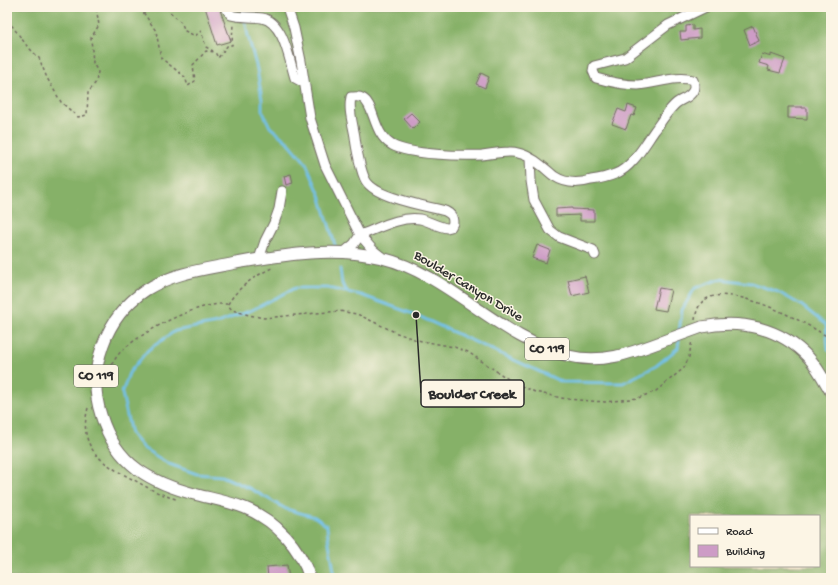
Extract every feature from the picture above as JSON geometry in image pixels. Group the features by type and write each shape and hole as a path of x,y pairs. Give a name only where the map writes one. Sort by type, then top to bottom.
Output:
{"main road":[{"name":"Boulder Canyon Drive","path":"310,578 307,568 296,550 271,522 256,512 226,502 172,488 149,478 138,470 118,450 110,437 100,414 97,400 95,382 96,369 101,349 118,316 131,302 147,289 172,278 214,267 292,254 343,253 383,258 426,276 500,324 548,349 568,356 598,359 614,357 669,339 702,326 730,323 748,325 781,336 798,348 809,358 819,371 831,392"}],"street":[{"path":"225,7 228,13 237,16 264,18 279,29 295,78 304,83"},
{"path":"287,7 294,28 310,118 317,145 334,184 360,235 373,250 383,258"},
{"path":"343,253 354,244 360,235 404,219 413,218 423,220 447,228 451,227 454,223 453,217 450,213 394,198 373,189 366,182 355,140 350,111 351,97 362,97 368,102 377,129 381,136 392,145 405,150 469,155 518,152 541,165 553,176 574,183 580,183 616,174 625,168 636,157 662,121 678,102 687,98 693,91 695,85 693,80 684,77 639,85 612,83 596,78 593,71 594,66 625,58 668,25 706,7"},
{"path":"530,158 534,200 550,230 559,238 593,250 595,255"},
{"path":"259,259 279,209 282,191"}],"path":[{"path":"7,21 39,58 47,78 61,102 78,117 87,116 88,93 96,82 98,72 94,63 91,38 98,25 96,7"},
{"path":"142,7 143,12 156,30 162,58 185,77 188,86 195,81 193,65 206,51 215,52"},
{"path":"167,7 181,22 185,31 195,36 202,31 206,47 215,52 218,58 228,45 232,45 237,16"},
{"path":"227,304 233,296 265,271"},
{"path":"109,370 118,355 125,348 159,326 192,311 219,304 227,304"},
{"path":"227,304 232,310 249,315"},
{"path":"769,307 817,330 831,339"}],"green space":[{"path":"7,7 831,7 831,578 7,578"}],"building":[{"path":"205,7 219,7 231,41 217,45"},
{"path":"693,25 693,30 700,29 700,38 681,40 680,32 686,32 686,26"},
{"path":"753,26 759,41 750,45 744,30"},
{"path":"762,54 771,57 771,54 785,59 780,73 768,70 769,66 759,63"},
{"path":"481,73 489,77 485,88 476,84"},
{"path":"628,105 637,108 634,116 631,115 626,129 612,124 618,109 626,112"},
{"path":"788,107 807,108 807,119 788,118"},
{"path":"411,113 420,122 413,129 404,119"},
{"path":"291,174 293,183 286,185 284,176"},
{"path":"572,208 594,210 594,221 580,221 580,215 556,216 556,209"},
{"path":"537,245 550,250 546,263 532,258"},
{"path":"585,276 589,292 572,296 568,280"},
{"path":"659,288 671,290 666,311 654,309"},
{"path":"287,565 289,578 268,578 267,567"}],"waterway":[{"path":"243,7 244,14"},
{"path":"245,19 257,69 262,100 262,110 270,127 290,144 306,163 320,195 335,245"},
{"path":"340,269 342,284 348,292"},
{"path":"679,332 682,310 695,288 720,279 751,283 778,292 801,305 826,325 828,349 831,352"},
{"path":"335,578 327,526 315,517 286,509 251,489 222,476 197,474 169,464 143,448 131,434 122,393 129,373 148,350 175,331 217,323 252,310 295,288 328,288 361,295 416,315 562,382 623,383 656,366 678,348 679,339"}],"place":[{"name":"Boulder Creek","path":"416,315"}]}
